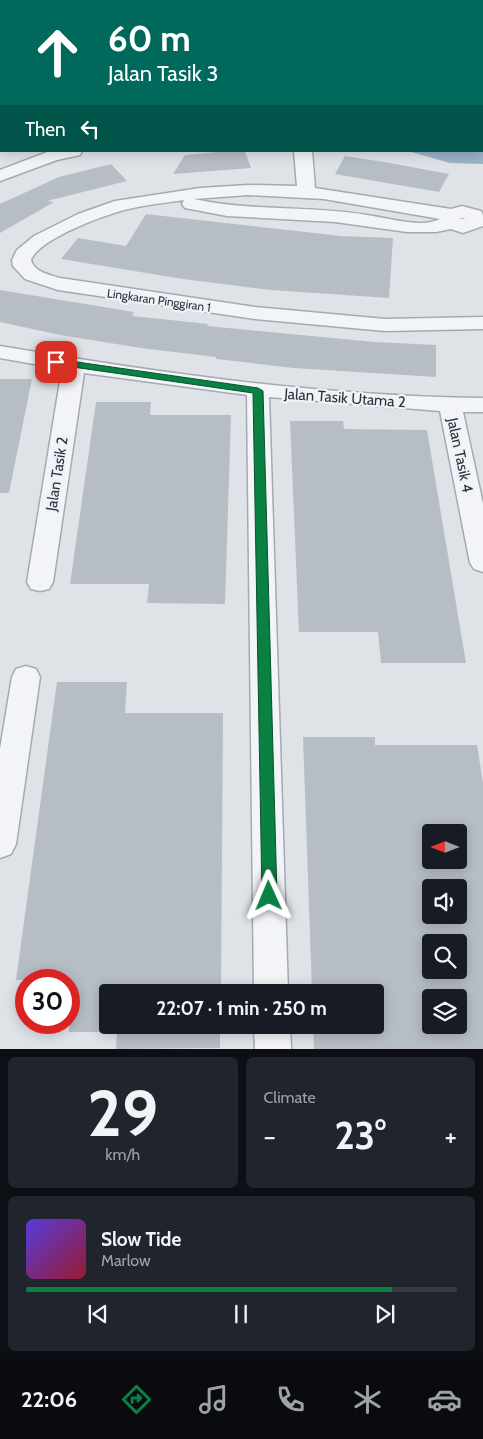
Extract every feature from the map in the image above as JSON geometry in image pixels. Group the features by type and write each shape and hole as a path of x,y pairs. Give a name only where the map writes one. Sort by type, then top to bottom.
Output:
{"street":[{"path":"0,176 52,156 70,152"},
{"path":"290,152 298,191"},
{"path":"298,191 303,152"},
{"name":"Lingkaran Pinggiran 1","path":"451,219 298,191 248,190 181,196 122,205 100,211 46,237 24,253 22,259 24,268 38,279 58,284 206,307 384,325 420,326 483,323"},
{"path":"181,196 191,204 237,211 336,216 417,228 436,228 466,212 474,216 480,223"},
{"name":"Jalan Tasik Utama 2","path":"0,352 74,366 258,391 450,405 483,405"},
{"name":"Jalan Tasik 2","path":"40,582 74,366"},
{"path":"258,391 271,984"},
{"name":"Jalan Tasik 4","path":"450,405 483,563"},
{"path":"0,844 26,678"},
{"path":"272,1034 273,1049"}],"water":[{"path":"412,152 483,152 483,164 450,163"}],"building":[{"path":"245,152 251,168 173,174 185,155"},
{"path":"345,156 449,174 439,192 335,174"},
{"path":"111,164 127,181 47,201 54,202 0,233 0,204 59,177"},
{"path":"146,214 341,236 393,238 389,298 271,290 183,279 61,259 78,238 126,246"},
{"path":"0,290 134,312 132,316 208,324 207,326 374,342 436,345 436,377 294,368 216,359 216,357 141,348 60,335 0,322"},
{"path":"0,379 32,379 9,493 0,493"},
{"path":"96,402 151,402 150,415 231,415 225,604 147,603 149,584 70,584"},
{"path":"290,421 343,421 344,429 427,430 466,663 381,663 378,632 299,632"},
{"path":"57,682 127,682 125,713 223,713 221,984 99,984 99,1032 80,1032 80,969 18,969"},
{"path":"303,737 375,737 375,745 477,745 483,783 483,1049 314,1049 313,1034 384,1034 384,984 312,984"},
{"path":"117,1034 220,1034 220,1048 116,1049"}],"route":[{"path":"56,362 258,391 269,896"}]}
